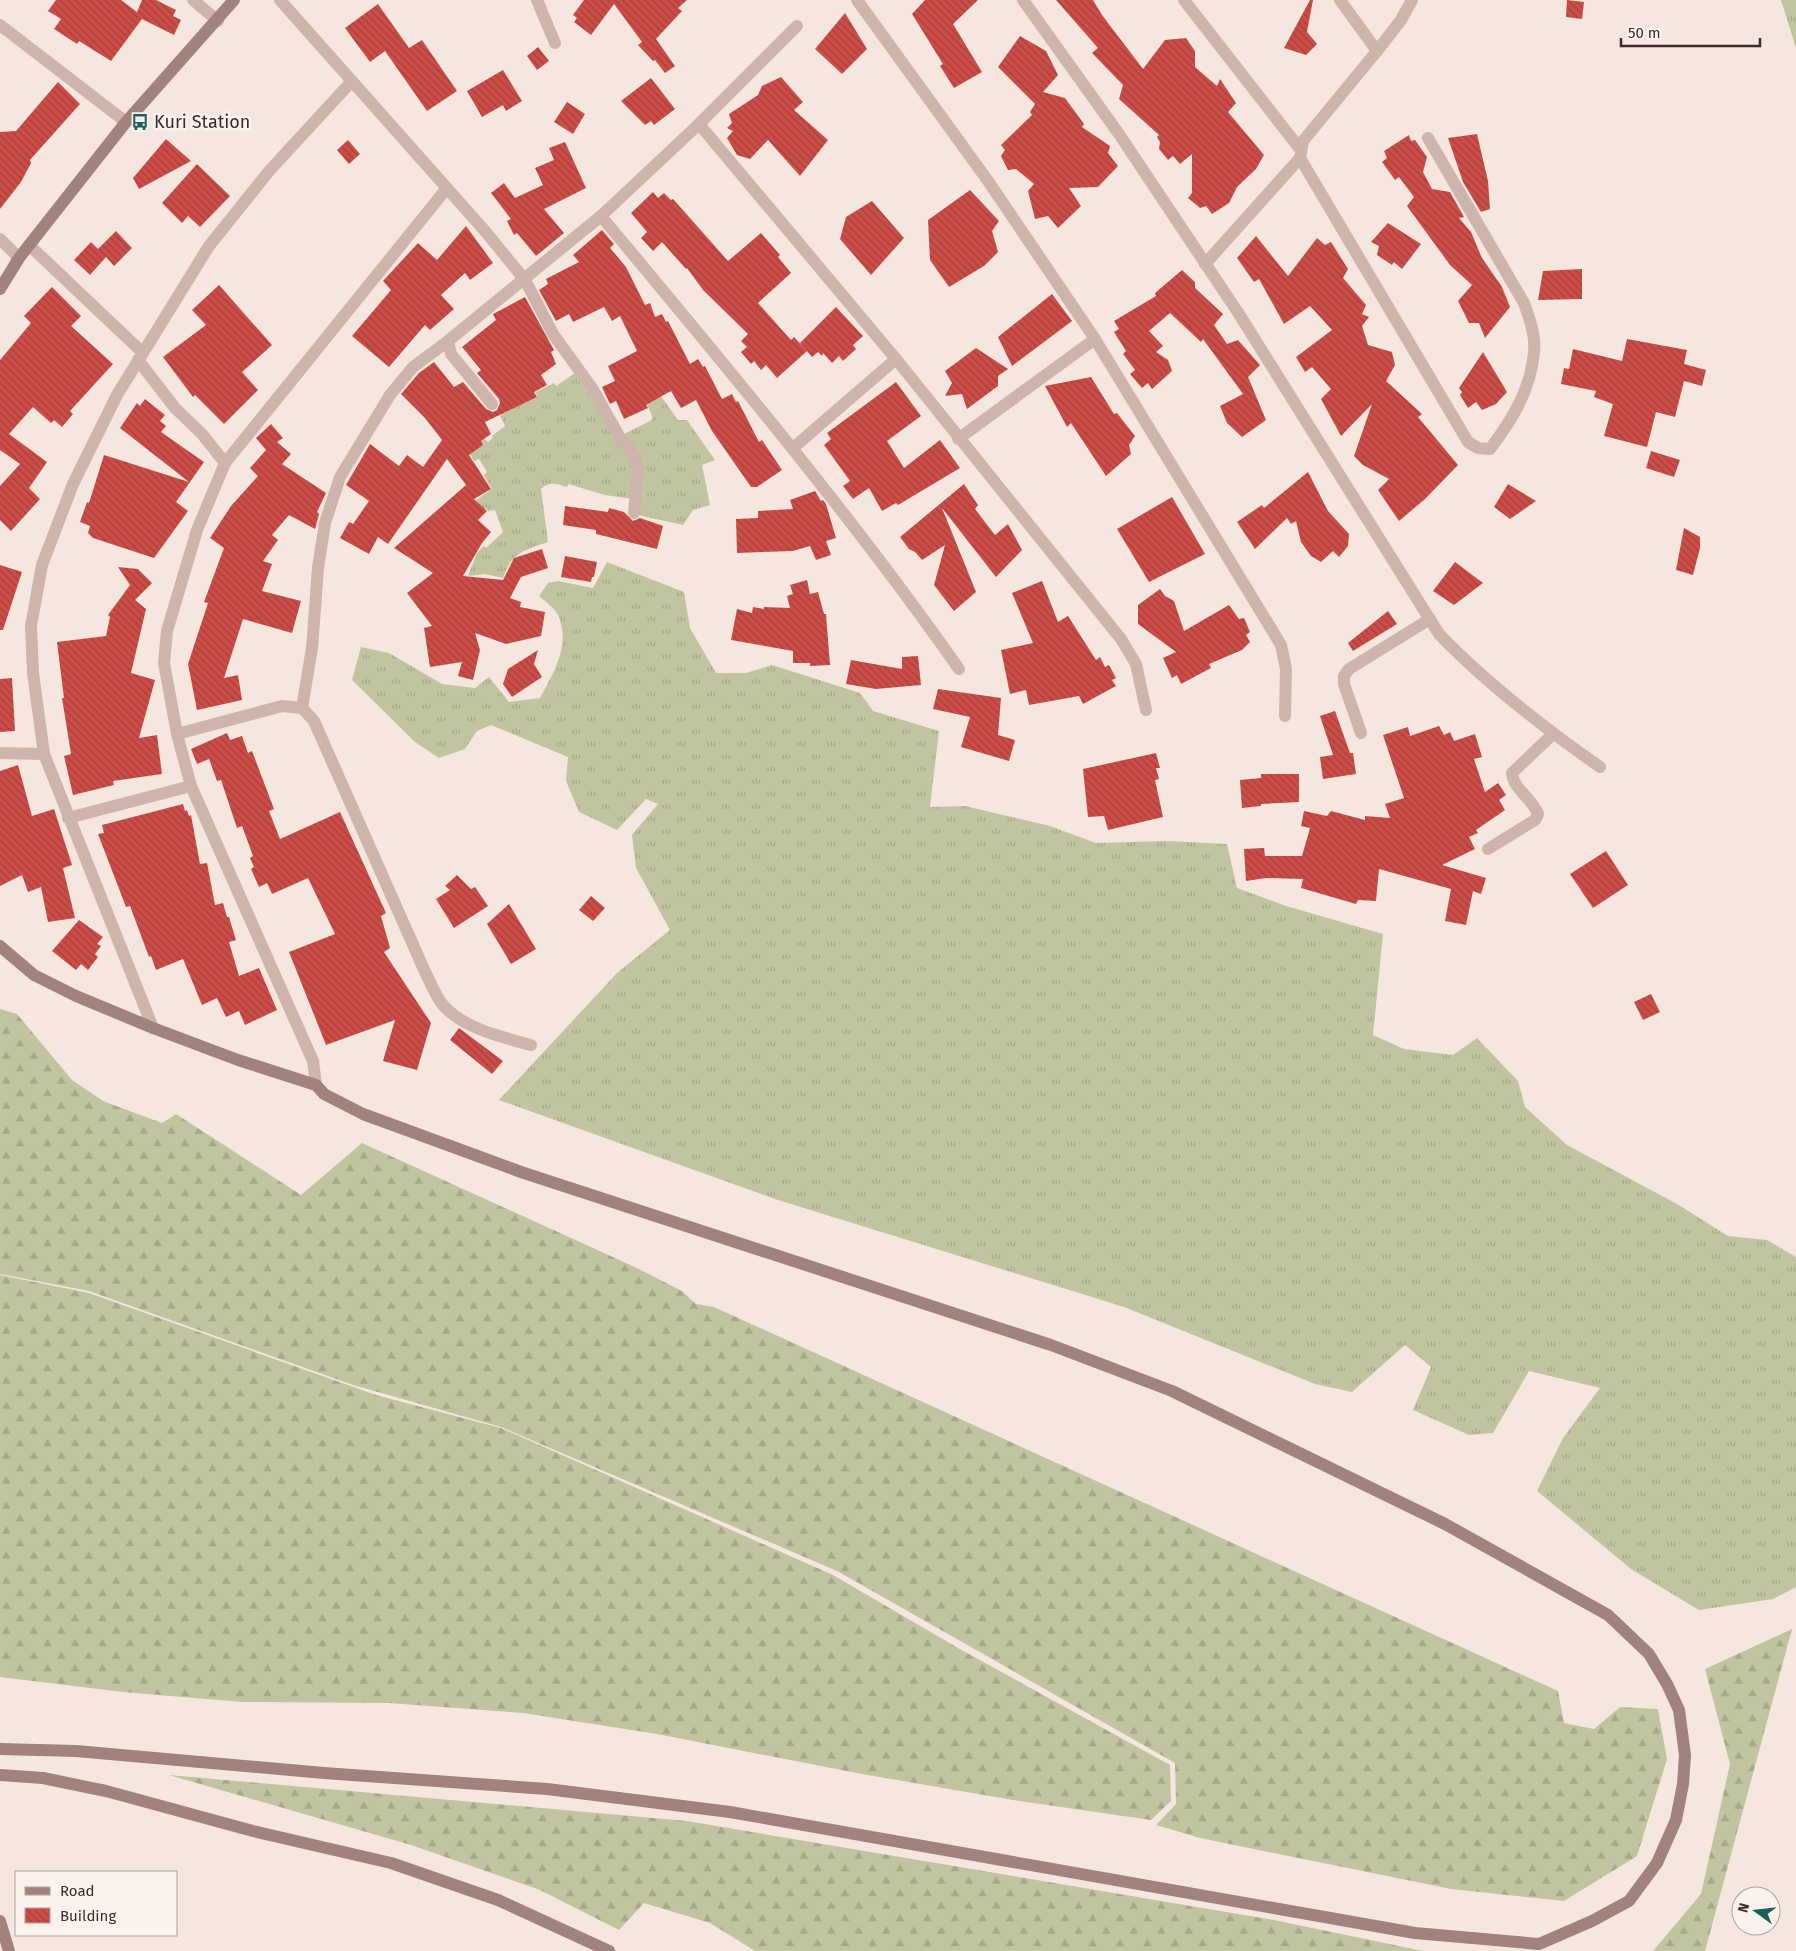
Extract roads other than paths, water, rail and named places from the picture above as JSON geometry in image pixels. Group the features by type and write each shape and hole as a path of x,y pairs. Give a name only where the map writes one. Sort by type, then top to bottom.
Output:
{"main road":[{"path":"0,289 19,258 126,122 218,21 234,0"},
{"path":"0,946 34,975 76,996 238,1060 316,1085 324,1094 363,1114 522,1172 1051,1345 1172,1391 1445,1524 1608,1615 1649,1654 1667,1684 1678,1710 1685,1755 1683,1784 1676,1820 1656,1863 1629,1901 1592,1921 1539,1944 1414,1933 711,1810 547,1789 324,1773 76,1751 0,1749"},
{"path":"0,1775 43,1778 106,1791 253,1831 391,1863 498,1900 609,1951"},
{"path":"0,1921 9,1951"}],"street":[{"path":"193,0 218,21"},
{"path":"280,0 447,188 525,280 553,334 592,388 618,436 632,452 638,469 634,513"},
{"path":"537,0 555,43"},
{"path":"856,0 988,182 1095,339 1281,645 1286,669 1285,716"},
{"path":"1023,0 1119,134 1205,264 1439,634 1460,655 1553,734 1600,767"},
{"path":"1184,0 1300,153 1468,442 1478,448 1490,449 1509,423 1527,384 1535,350 1531,325 1524,302 1428,138"},
{"path":"1340,0 1377,51"},
{"path":"1205,264 1300,153 1303,141 1401,20 1412,0"},
{"path":"0,25 126,122"},
{"path":"302,708 312,648 318,568 325,523 340,477 390,395 414,367 525,280 601,216 699,124 798,26"},
{"path":"153,1028 44,754 33,673 31,626 42,564 72,484 140,356 208,246 270,170 352,81"},
{"path":"699,124 896,359 1121,639 1136,664 1146,710"},
{"path":"316,1085 313,1062 191,786 177,734 164,663 167,631 197,530 225,463 447,188"},
{"path":"601,216 793,448 896,579 960,669"},
{"path":"0,239 19,258"},
{"path":"29,245 140,356 175,408 202,434 225,463"},
{"path":"958,438 1095,339"},
{"path":"448,341 451,354 492,404"},
{"path":"793,448 896,359"},
{"path":"1361,733 1344,684 1344,676 1349,669 1430,619"},
{"path":"177,734 282,706 302,708 314,721 426,974 443,1005 464,1021 491,1034 531,1045"},
{"path":"1488,849 1535,820 1538,814 1536,807 1513,780 1512,773 1553,734"},
{"path":"0,753 44,754"},
{"path":"68,818 191,786"}],"place":[{"name":"Kuri Station","path":"140,122"}]}
